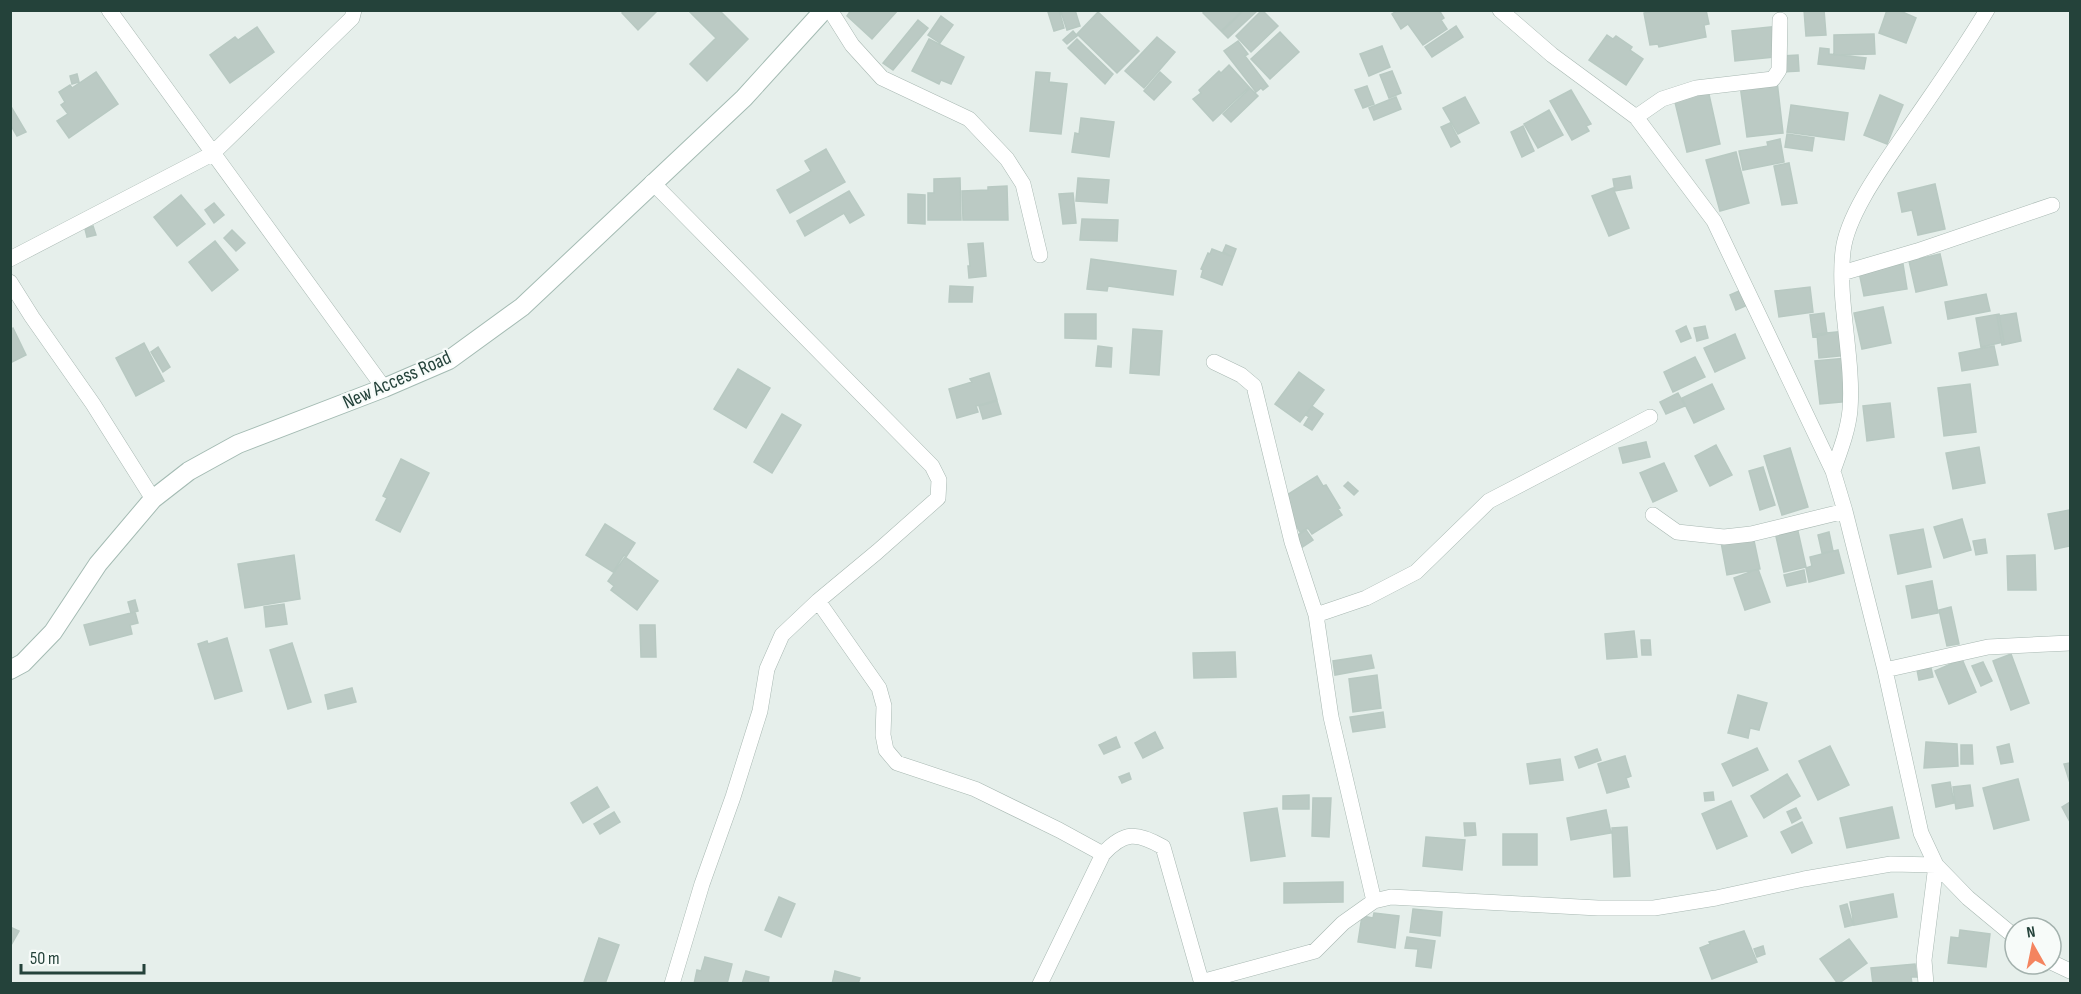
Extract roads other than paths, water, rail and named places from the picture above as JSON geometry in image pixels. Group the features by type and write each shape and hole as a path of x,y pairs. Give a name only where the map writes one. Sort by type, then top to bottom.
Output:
{"main road":[{"name":"New Access Road","path":"10,669 22,663 53,632 98,564 153,499 189,471 238,444 384,388 449,360 522,307 652,182 744,98 824,10"}],"street":[{"path":"109,10 384,388"},
{"path":"10,259 212,154 352,18 354,10"},
{"path":"830,10 852,45 882,78 969,119 1007,159 1023,184 1040,255"},
{"path":"1500,10 1552,55 1636,117 1714,221 1833,471 1885,670 1921,833 1936,865 1968,898 2003,927"},
{"path":"1833,471 1845,437 1850,412 1850,380 1842,273 1843,250 1848,230 1874,179 1987,10"},
{"path":"1636,117 1662,99 1696,88 1773,79 1779,70 1780,20"},
{"path":"652,182 932,466 939,480 938,498 782,635 767,669 760,711 702,884 672,984"},
{"path":"1842,273 1917,251 2052,205"},
{"path":"10,282 93,404 153,499"},
{"path":"1214,362 1241,375 1254,386 1292,542 1316,615 1331,717 1374,901"},
{"path":"1316,615 1366,598 1416,572 1489,501 1650,417"},
{"path":"1653,515 1677,532 1724,537 1751,534 1845,511"},
{"path":"818,601 879,688 884,706 883,735 886,750 897,763 975,789 1103,854"},
{"path":"1885,670 1988,647 2070,643"},
{"path":"1040,984 1103,854 1114,842 1129,836 1146,837 1163,847 1202,983 1315,951 1343,923 1374,901 1391,897 1598,908 1654,908 1891,864 1936,865"},
{"path":"1926,984 1924,960 1936,865"}]}
